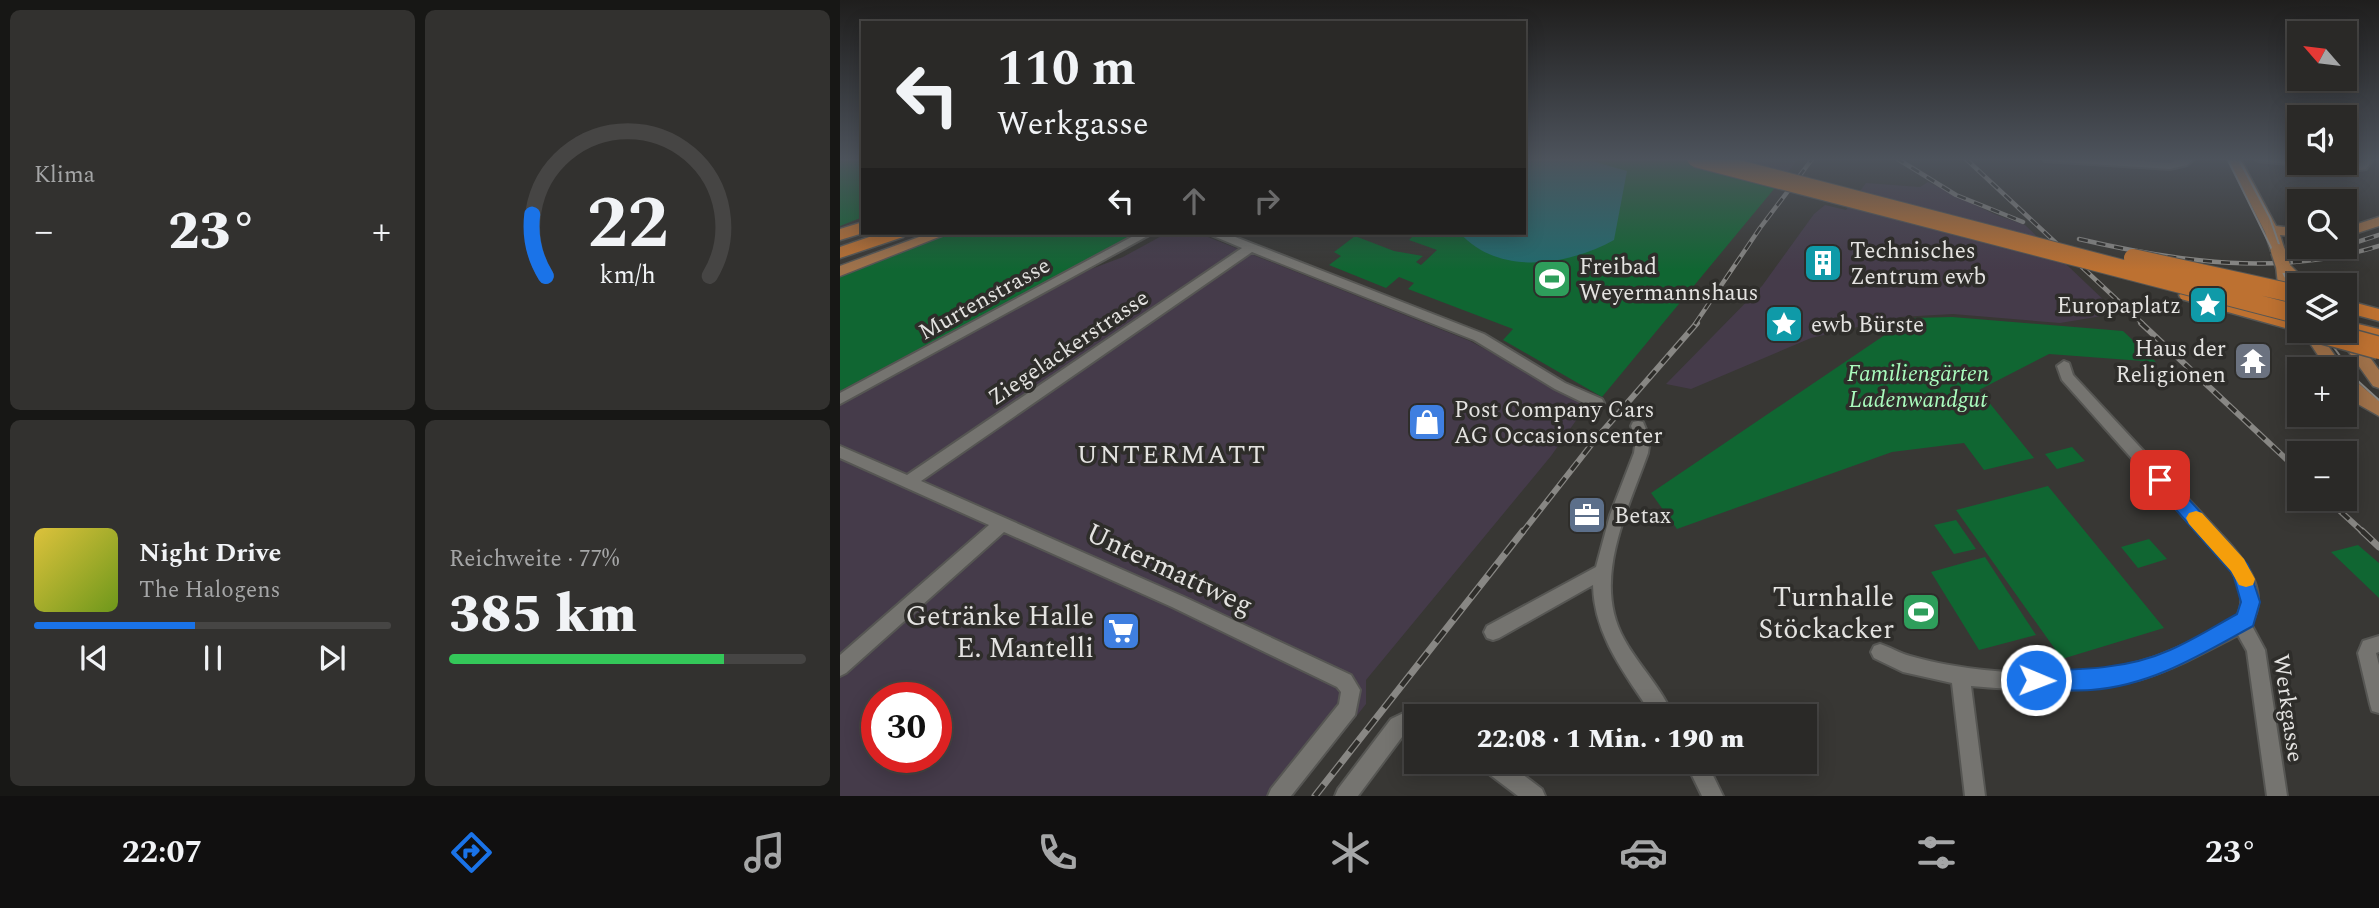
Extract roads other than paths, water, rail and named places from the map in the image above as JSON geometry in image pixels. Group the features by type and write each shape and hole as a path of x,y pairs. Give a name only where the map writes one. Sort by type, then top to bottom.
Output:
{"highway":[{"path":"1848,195 2287,304"},
{"path":"1858,195 2287,311"},
{"path":"1953,221 2287,292"},
{"path":"1953,221 2287,322"},
{"path":"840,235 861,228"},
{"path":"840,245 867,235"},
{"path":"840,253 891,235"},
{"path":"2357,309 2379,315"},
{"path":"2357,322 2379,327"},
{"path":"2357,332 2379,336"},
{"path":"2357,342 2379,348"}],"main road":[{"path":"2252,195 2270,229 2284,268 2282,284 2287,296"},
{"path":"2357,229 2379,221"},
{"path":"2270,229 2287,231"},
{"path":"840,270 936,235"},
{"path":"2284,268 2289,273"},
{"path":"2353,343 2379,382"},
{"path":"2357,391 2375,405"}],"street":[{"name":"Murtenstrasse","path":"840,399 1143,235"},
{"path":"1220,235 1479,337 1560,386 1597,403"},
{"name":"Ziegelackerstrasse","path":"909,482 1251,247"},
{"path":"1880,652 1896,662 1916,669 1960,675 2075,681 2112,677 2175,658 2242,624 2250,602 2242,570 2067,377 2064,366"},
{"path":"1638,426 1643,439 1641,453 1602,572 1602,603 1607,624 1618,645 1656,704"},
{"name":"Untermattweg","path":"840,452 1178,602 1347,684 1352,694 1349,708 1278,796"},
{"path":"840,667 1003,523"},
{"path":"1493,632 1602,572"},
{"name":"Werkgasse","path":"2242,624 2256,650 2277,796"},
{"path":"2379,643 2369,647 2367,653 2379,705"},
{"path":"1960,675 1971,785 1975,796"},
{"path":"1345,796 1398,726 1404,723"},
{"path":"1505,774 1535,796"},
{"path":"1702,774 1713,796"}],"water":[{"path":"1526,195 1622,195 1614,240 1596,249 1576,256 1535,262 1494,256 1476,247 1462,235 1526,235"}],"tram line":[{"path":"2245,195 2287,279"},
{"path":"2258,195 2270,218 2280,247"},
{"path":"2331,343 2359,382 2379,400"}],"railway":[{"path":"1695,324 1785,195"},
{"path":"1956,195 2023,222"},
{"path":"2005,195 2143,324"},
{"path":"2357,242 2379,235"},
{"path":"2079,239 2154,254 2229,263 2304,261 2342,256 2379,246"},
{"path":"1522,533 1595,440 1697,323"},
{"path":"2141,323 2287,460"},
{"path":"2340,511 2364,533"},
{"path":"1315,796 1523,531"},
{"path":"2362,531 2379,547"}],"place":[{"name":"Technisches Zentrum ewb","path":"1823,263"},
{"name":"Freibad Weyermannshaus","path":"1552,279"},
{"name":"Europaplatz","path":"2208,305"},
{"name":"ewb Bürste","path":"1784,324"},
{"name":"Haus der Religionen","path":"2253,361"},
{"name":"Post Company Cars AG Occasionscenter","path":"1427,422"},
{"name":"Betax","path":"1587,515"},
{"name":"Turnhalle Stöckacker","path":"1921,612"},
{"name":"Getränke Halle E. Mantelli","path":"1121,631"}],"district":[{"name":"UNTERMATT","path":"1172,454"}],"park label":[{"name":"Familiengärten Ladenwandgut","path":"1918,386"}]}
